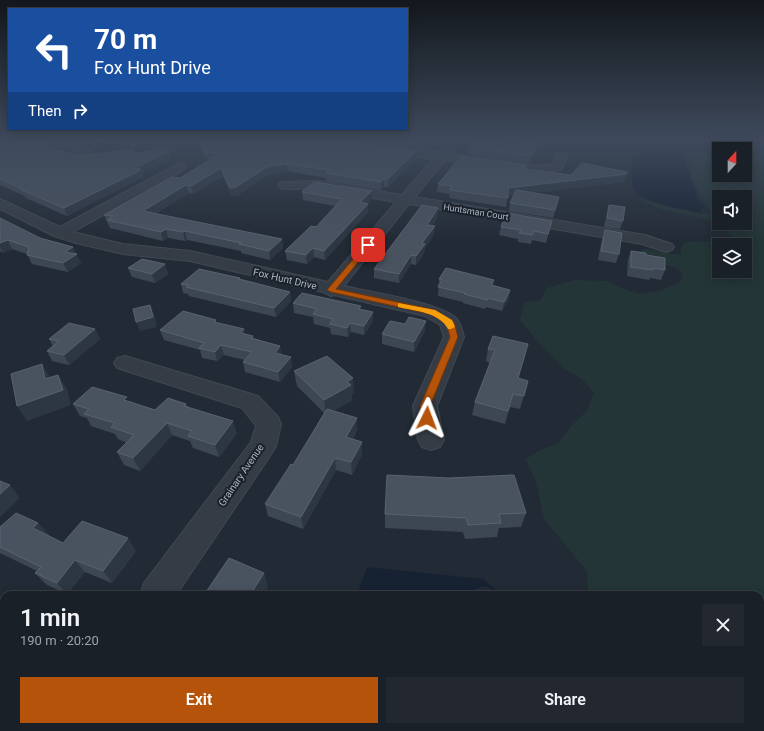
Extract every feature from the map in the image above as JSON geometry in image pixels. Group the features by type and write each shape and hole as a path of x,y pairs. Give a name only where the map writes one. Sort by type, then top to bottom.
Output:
{"street":[{"path":"60,233 169,173"},
{"path":"331,290 428,173"},
{"name":"Huntsman Court","path":"285,185 319,185 618,236 666,246"},
{"name":"Fox Hunt Drive","path":"0,203 60,233 82,240 123,249 190,256 331,290 432,312 450,322 454,337 425,406 431,440"},
{"name":"Grainary Avenue","path":"125,363 250,402 269,424 263,446 159,591"}],"shaded area":[{"path":"691,173 712,173 712,182 752,182 752,173 764,173 764,591 588,591 587,571 544,519 536,482 526,459 540,450 558,443 571,426 587,411 594,393 582,379 565,369 538,342 520,320 524,303 541,300 547,288 575,280 608,281 621,288 640,294 660,291 680,282 683,274 676,268 649,261 639,252 644,249 681,255 681,249 685,242 712,241 712,278 752,278 752,238 733,238 725,230 752,230 752,190 712,190 712,222 657,208 637,198 700,214 711,213"}],"water":[{"path":"632,173 689,173 698,199 704,207 699,212 651,201 635,191 632,181"},
{"path":"367,567 483,579 497,591 494,591 486,586 472,591 358,591"}],"building":[{"path":"0,173 135,173 64,208 0,179"},
{"path":"188,173 212,173 191,186 186,185 143,211 282,239 269,251 239,244 241,243 185,231 183,232 166,229 161,232 107,220 113,216 104,215 172,177 180,178"},
{"path":"223,173 258,173 236,187 230,188"},
{"path":"327,173 394,173 388,179 384,179 381,182"},
{"path":"447,173 556,173 571,175 573,173 627,173 508,188 508,198 450,190 452,186 438,184"},
{"path":"314,182 372,191 360,202 368,204 324,251 313,248 306,255 285,251 311,226 316,227 342,199 302,192"},
{"path":"516,190 559,197 555,210 510,203"},
{"path":"422,205 438,208 427,225 435,226 422,243 425,244 416,256 411,255 399,274 374,269"},
{"path":"609,205 625,207 623,221 607,218"},
{"path":"506,213 552,221 548,234 534,231 532,235 519,233 521,230 501,227"},
{"path":"0,218 40,238 73,247 65,252 77,254 63,263 27,255 29,247 8,240 0,243"},
{"path":"605,230 622,233 619,254 601,251"},
{"path":"631,251 665,258 665,270 631,267"},
{"path":"142,259 165,264 152,274 128,268"},
{"path":"446,268 494,280 491,285 510,290 504,302 488,298 487,300 438,287 442,280 439,279"},
{"path":"199,269 240,278 239,279 290,292 274,308 186,287 188,285 181,284"},
{"path":"302,293 361,306 359,309 373,312 364,326 350,323 347,328 330,324 333,319 313,314 317,309 293,303"},
{"path":"150,305 153,317 136,322 133,309"},
{"path":"183,311 216,320 214,322 244,329 241,333 253,336 251,338 280,346 275,353 291,357 278,372 243,362 252,352 221,345 215,352 199,348 204,343 160,330"},
{"path":"409,317 426,321 414,342 382,334 390,321 405,324"},
{"path":"69,323 95,329 64,355 47,351 59,341 49,339"},
{"path":"493,336 528,344 518,378 528,381 524,396 513,394 508,411 475,402 495,350 488,349"},
{"path":"327,356 353,378 347,382 351,385 324,400 294,371"},
{"path":"42,364 45,379 58,375 63,390 17,406 11,374"},
{"path":"92,387 127,397 124,400 155,410 168,398 186,404 184,406 233,421 215,445 188,436 192,431 167,423 133,458 117,452 134,435 111,427 115,423 84,414 89,409 73,404"},
{"path":"327,409 357,418 346,437 362,442 351,462 335,458 301,517 265,504 291,464 293,465"},
{"path":"387,475 449,478 514,475 526,513 499,514 501,523 468,525 466,518 385,514"},
{"path":"0,481 10,485 0,494"},
{"path":"16,513 38,523 33,528 63,543 82,521 128,538 103,571 75,560 57,583 35,573 41,567 0,547 0,527"},
{"path":"229,558 264,573 253,591 207,591"}],"slow traffic":[{"path":"401,305 432,312 450,322 451,327"}],"route":[{"path":"368,245 331,290 432,312 450,322 454,337 425,406 427,418"}]}
